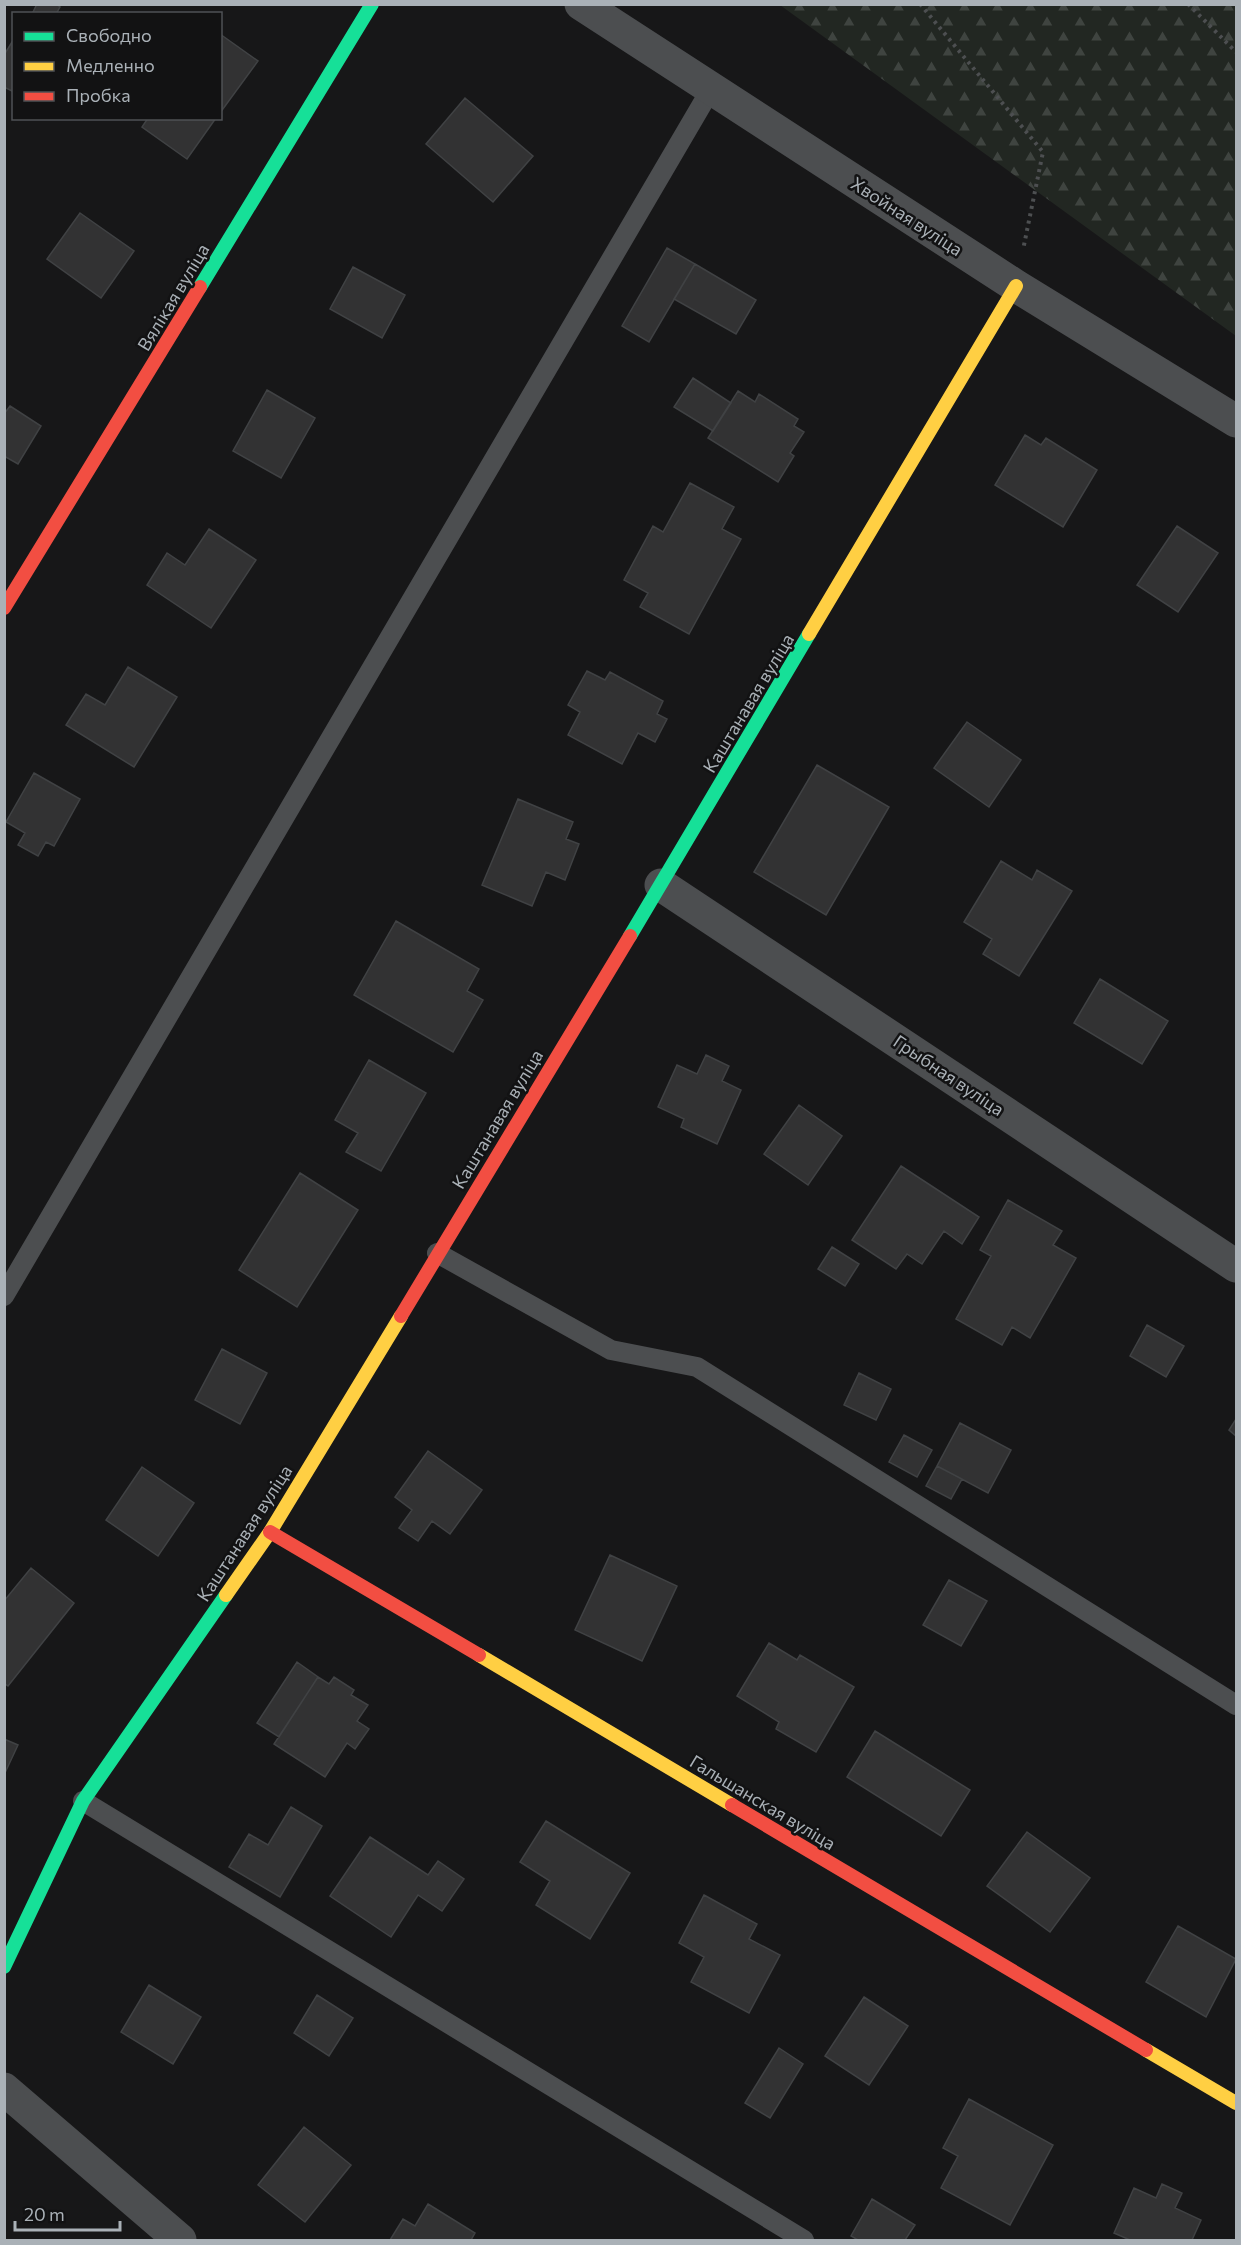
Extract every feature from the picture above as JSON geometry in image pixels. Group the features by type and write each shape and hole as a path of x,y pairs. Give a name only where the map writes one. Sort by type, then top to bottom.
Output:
{"street":[{"name":"Вялікая вуліца","path":"4,608 372,4"},
{"name":"Хвойная вуліца","path":"581,4 1016,286 1236,421"},
{"name":"Каштанавая вуліца","path":"4,1967 83,1801 270,1532 661,885 1016,286"},
{"name":"Грыбная вуліца","path":"661,885 1236,1266"},
{"name":"Гальшанская вуліца","path":"270,1532 1236,2103"},
{"path":"4,2089 180,2241"}],"lane":[{"path":"4,1296 711,89"},
{"path":"437,1253 611,1350 697,1367 1236,1705"},
{"path":"83,1801 804,2241"}],"path":[{"path":"920,4 1043,152 1016,286"},
{"path":"1188,4 1236,52"}],"green space":[{"path":"780,5 1236,5 1236,336"}],"building":[{"path":"37,4 56,4 60,7 57,12 33,12"},
{"path":"222,35 258,61 222,110"},
{"path":"12,42 12,91 4,87 4,55"},
{"path":"465,98 533,156 493,202 426,144"},
{"path":"147,120 215,120 187,159 142,127"},
{"path":"80,213 134,251 101,298 47,259"},
{"path":"667,248 695,264 649,342 622,326"},
{"path":"695,264 756,300 736,334 674,299"},
{"path":"353,267 405,295 382,338 330,309"},
{"path":"693,378 731,403 713,431 674,407"},
{"path":"267,390 315,418 281,478 233,451"},
{"path":"738,391 755,402 759,394 798,419 794,426 804,432 790,453 794,456 778,482 708,438"},
{"path":"10,406 41,426 18,464 4,456 4,414"},
{"path":"1025,435 1041,445 1046,438 1097,470 1063,527 995,485"},
{"path":"690,483 734,507 722,529 741,539 689,634 640,607 648,593 624,580 653,526 663,532"},
{"path":"1177,526 1218,553 1178,612 1137,585"},
{"path":"209,529 256,560 211,628 147,585 167,553 185,565"},
{"path":"128,667 177,697 134,767 66,725 86,694 105,705"},
{"path":"587,671 605,680 610,672 663,701 657,714 667,719 655,742 638,733 622,764 568,735 580,712 568,705"},
{"path":"967,722 1021,760 989,807 934,768"},
{"path":"817,765 889,807 826,915 754,872"},
{"path":"34,773 80,799 54,846 46,842 38,856 18,845 25,833 6,822"},
{"path":"518,799 573,822 566,839 579,844 565,880 546,872 532,906 482,885"},
{"path":"1001,861 1032,880 1037,870 1072,891 1019,976 983,954 992,939 964,922"},
{"path":"396,921 479,969 467,991 483,1000 453,1052 354,995"},
{"path":"1100,979 1168,1021 1142,1064 1074,1023"},
{"path":"706,1055 729,1066 722,1081 741,1090 717,1144 681,1127 684,1119 658,1107 677,1065 697,1074"},
{"path":"369,1060 426,1093 381,1171 346,1152 358,1133 335,1120"},
{"path":"799,1105 842,1136 808,1185 764,1154"},
{"path":"901,1166 979,1217 962,1244 944,1231 922,1264 907,1254 896,1269 852,1240"},
{"path":"300,1173 358,1210 297,1307 239,1270"},
{"path":"1008,1200 1062,1231 1053,1245 1076,1258 1030,1338 1012,1327 1002,1345 956,1319 991,1256 980,1250"},
{"path":"832,1247 859,1264 845,1286 818,1269"},
{"path":"1147,1325 1184,1346 1166,1377 1130,1356"},
{"path":"222,1349 267,1373 240,1424 195,1400"},
{"path":"859,1373 891,1389 876,1420 844,1405"},
{"path":"1236,1419 1236,1436 1229,1430"},
{"path":"960,1423 1011,1450 988,1493 937,1466"},
{"path":"904,1435 932,1450 917,1477 889,1462"},
{"path":"428,1451 482,1490 450,1534 432,1521 418,1541 399,1528 412,1510 395,1497"},
{"path":"937,1466 962,1479 951,1499 926,1486"},
{"path":"142,1467 194,1503 158,1556 106,1520"},
{"path":"610,1555 677,1586 642,1661 575,1630"},
{"path":"31,1568 74,1603 8,1686 4,1683 4,1601"},
{"path":"949,1580 987,1601 961,1646 923,1625"},
{"path":"769,1643 797,1660 800,1655 854,1687 816,1752 776,1729 779,1722 737,1696"},
{"path":"297,1662 318,1677 279,1737 257,1723"},
{"path":"318,1677 329,1684 334,1677 354,1690 351,1695 368,1705 357,1721 369,1729 355,1749 347,1743 325,1777 274,1744"},
{"path":"875,1731 970,1790 941,1836 847,1777"},
{"path":"4,1739 18,1745 4,1775"},
{"path":"291,1807 322,1826 280,1897 229,1867 249,1834 268,1845"},
{"path":"546,1821 630,1873 590,1939 536,1905 550,1881 520,1862"},
{"path":"1027,1832 1090,1878 1050,1932 987,1886"},
{"path":"370,1837 428,1875 438,1861 464,1879 442,1911 418,1895 391,1937 330,1896"},
{"path":"704,1895 757,1924 749,1939 780,1955 749,2013 691,1982 704,1957 679,1943"},
{"path":"1178,1926 1236,1959 1206,2017 1146,1982"},
{"path":"149,1985 201,2017 173,2064 121,2032"},
{"path":"317,1995 353,2018 329,2056 294,2033"},
{"path":"864,1997 908,2026 869,2085 825,2056"},
{"path":"779,2048 803,2064 770,2118 745,2103"},
{"path":"969,2099 1053,2145 1010,2225 941,2188 958,2156 943,2148"},
{"path":"304,2127 351,2165 305,2222 258,2185"},
{"path":"1162,2184 1182,2193 1175,2208 1201,2220 1192,2240 1130,2240 1114,2233 1134,2188 1156,2198"},
{"path":"872,2199 915,2225 905,2240 858,2240 851,2236"},
{"path":"428,2204 475,2233 471,2240 390,2240 403,2219 415,2226"}],"traffic: fast":[{"path":"200,287 372,4"},
{"path":"630,936 809,634"},
{"path":"4,1967 83,1801 226,1595"}],"traffic: slow":[{"path":"809,634 1016,286"},
{"path":"226,1595 270,1532 401,1316"},
{"path":"479,1655 732,1805"},
{"path":"1146,2050 1236,2103"}],"traffic: jam":[{"path":"4,608 200,287"},
{"path":"401,1316 630,936"},
{"path":"270,1532 479,1655"},
{"path":"732,1805 1146,2050"}]}
